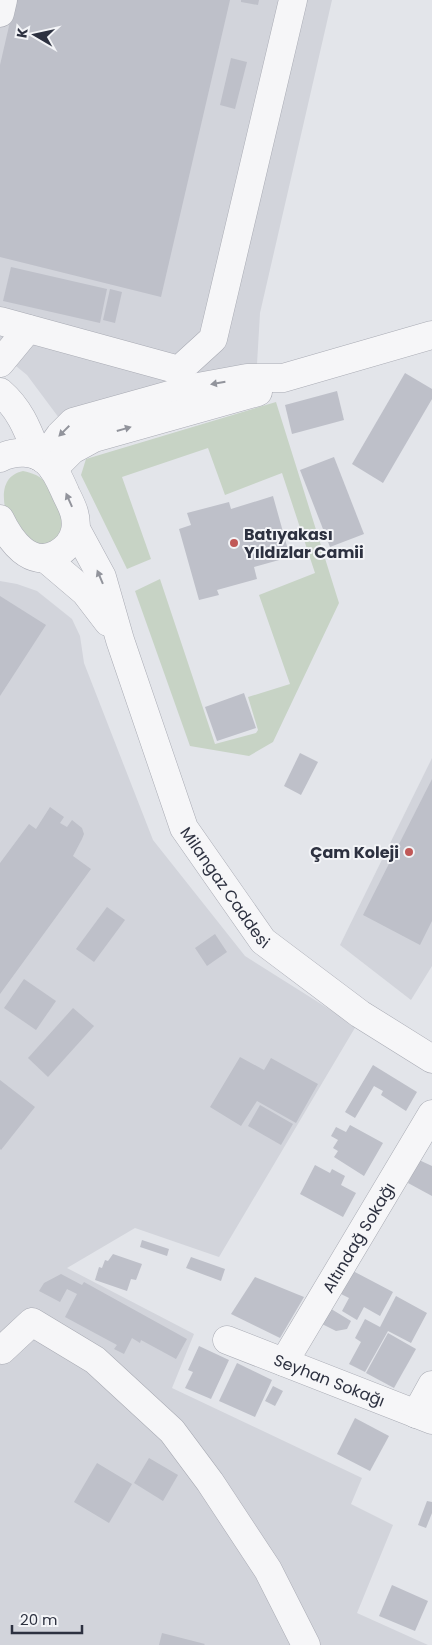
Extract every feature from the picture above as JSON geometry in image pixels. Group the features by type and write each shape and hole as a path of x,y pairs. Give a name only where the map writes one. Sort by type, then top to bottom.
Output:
{"street":[{"path":"0,13 3,0"},
{"path":"0,321 179,370 213,340 293,0"},
{"path":"0,363 28,329"},
{"path":"0,458 26,452 45,461 72,450 94,438 268,389 283,378 432,335"},
{"path":"0,392 24,420 45,461"},
{"name":"Milangaz Caddesi","path":"45,461 76,518 76,529 102,577 120,640 184,828 262,941 360,1014 432,1059"},
{"path":"0,519 8,535 7,544 34,557 45,558 62,552 73,537 76,529"},
{"name":"Milangaz Caddesi","path":"45,558 85,592 103,614 120,640"},
{"name":"Altındağ Sokağı","path":"284,1362 432,1114"},
{"path":"2,1350 32,1322 95,1360 172,1431 210,1482 268,1570 306,1645"},
{"name":"Seyhan Sokağı","path":"227,1340 424,1417"},
{"path":"424,1417 432,1385"}],"shaded area":[{"path":"0,0 332,0 260,313 257,364 62,422 27,375 0,353"},
{"path":"0,581 17,584 37,591 72,619 80,636 84,663 153,840 245,956 356,1026 219,1257 135,1228 67,1268 194,1334 172,1388 362,1478 351,1504 393,1525 357,1613 428,1645 0,1645"},
{"name":"Çam Koleji","path":"432,758 432,966 411,1000 340,945"}],"green space":[{"path":"276,402 339,603 273,742 249,756 190,746 135,591 160,579 215,744 256,733 258,730 248,697 290,684 259,595 315,573 282,473 225,495 208,448 122,477 151,559 127,569 81,475 86,459"},
{"path":"23,471 36,475 45,482 61,515 63,529 61,539 38,552 12,523 5,508 4,490 8,480"}],"building":[{"path":"15,0 230,0 161,297 0,257 0,65"},
{"path":"241,0 259,0 258,5 241,2"},
{"path":"231,58 247,62 235,109 220,105"},
{"path":"11,267 107,289 100,323 3,301"},
{"path":"110,289 122,292 115,323 103,320"},
{"path":"405,373 432,389 432,399 383,483 352,464"},
{"path":"337,391 344,420 292,434 285,405"},
{"path":"334,457 364,534 330,547 300,470"},
{"name":"Batıyakası Yıldızlar Camii","path":"273,496 290,557 254,567 257,579 217,590 219,595 199,600 179,529 191,525 187,513 229,502 231,509"},
{"path":"0,596 46,625 0,696"},
{"path":"244,693 256,728 217,741 205,707"},
{"path":"300,753 318,762 301,795 284,786"},
{"path":"432,779 432,921 420,945 363,915"},
{"path":"50,807 64,817 60,823 67,827 72,820 82,828 84,834 73,856 91,869 0,994 0,863 29,824 36,829"},
{"path":"107,907 125,920 94,962 76,949"},
{"path":"215,934 227,952 207,966 195,948"},
{"path":"24,979 56,1001 36,1030 4,1008"},
{"path":"73,1008 94,1026 48,1077 28,1058"},
{"path":"240,1057 264,1070 271,1058 318,1084 296,1123 257,1101 241,1126 210,1107"},
{"path":"373,1065 417,1092 406,1111 381,1095 383,1091 374,1086 355,1118 345,1112"},
{"path":"0,1080 35,1107 1,1150 0,1149"},
{"path":"260,1105 293,1124 281,1145 248,1126"},
{"path":"350,1125 383,1143 364,1176 334,1157 338,1151 333,1148 338,1140 331,1136 336,1127 346,1132"},
{"path":"419,1160 432,1166 432,1196 408,1183"},
{"path":"315,1165 330,1173 332,1169 345,1176 341,1185 356,1193 343,1217 300,1194"},
{"path":"142,1240 169,1249 167,1256 140,1247"},
{"path":"113,1254 142,1264 136,1280 131,1279 127,1291 95,1280 99,1267 102,1268 105,1260 108,1261"},
{"path":"191,1257 225,1269 221,1281 186,1268"},
{"path":"353,1271 393,1292 380,1316 364,1307 357,1320 342,1311 349,1298 341,1294"},
{"path":"61,1274 82,1285 84,1282 187,1339 176,1359 141,1340 140,1343 132,1338 124,1354 114,1349 117,1345 65,1317 77,1294 67,1289 60,1302 39,1291 44,1283"},
{"path":"255,1277 304,1297 280,1338 231,1314"},
{"path":"396,1296 427,1313 411,1343 388,1331 365,1372 349,1364 361,1342 355,1338 365,1319 380,1327"},
{"path":"323,1304 351,1321 347,1329 336,1331 322,1324"},
{"path":"388,1333 416,1349 394,1388 366,1373"},
{"path":"199,1346 229,1360 211,1399 185,1388 193,1372 188,1370"},
{"path":"237,1363 272,1380 255,1417 219,1401"},
{"path":"273,1386 283,1391 275,1406 265,1401"},
{"path":"355,1418 389,1436 370,1471 337,1454"},
{"path":"149,1458 178,1475 163,1501 134,1483"},
{"path":"97,1463 132,1484 109,1523 74,1502"},
{"path":"427,1501 432,1502 432,1513 426,1528 418,1525"},
{"path":"392,1585 428,1601 415,1631 379,1616"},
{"path":"162,1633 205,1644 159,1645"}],"place":[{"name":"Batıyakası Yıldızlar Camii","path":"234,543"},
{"name":"Çam Koleji","path":"409,852"}]}
